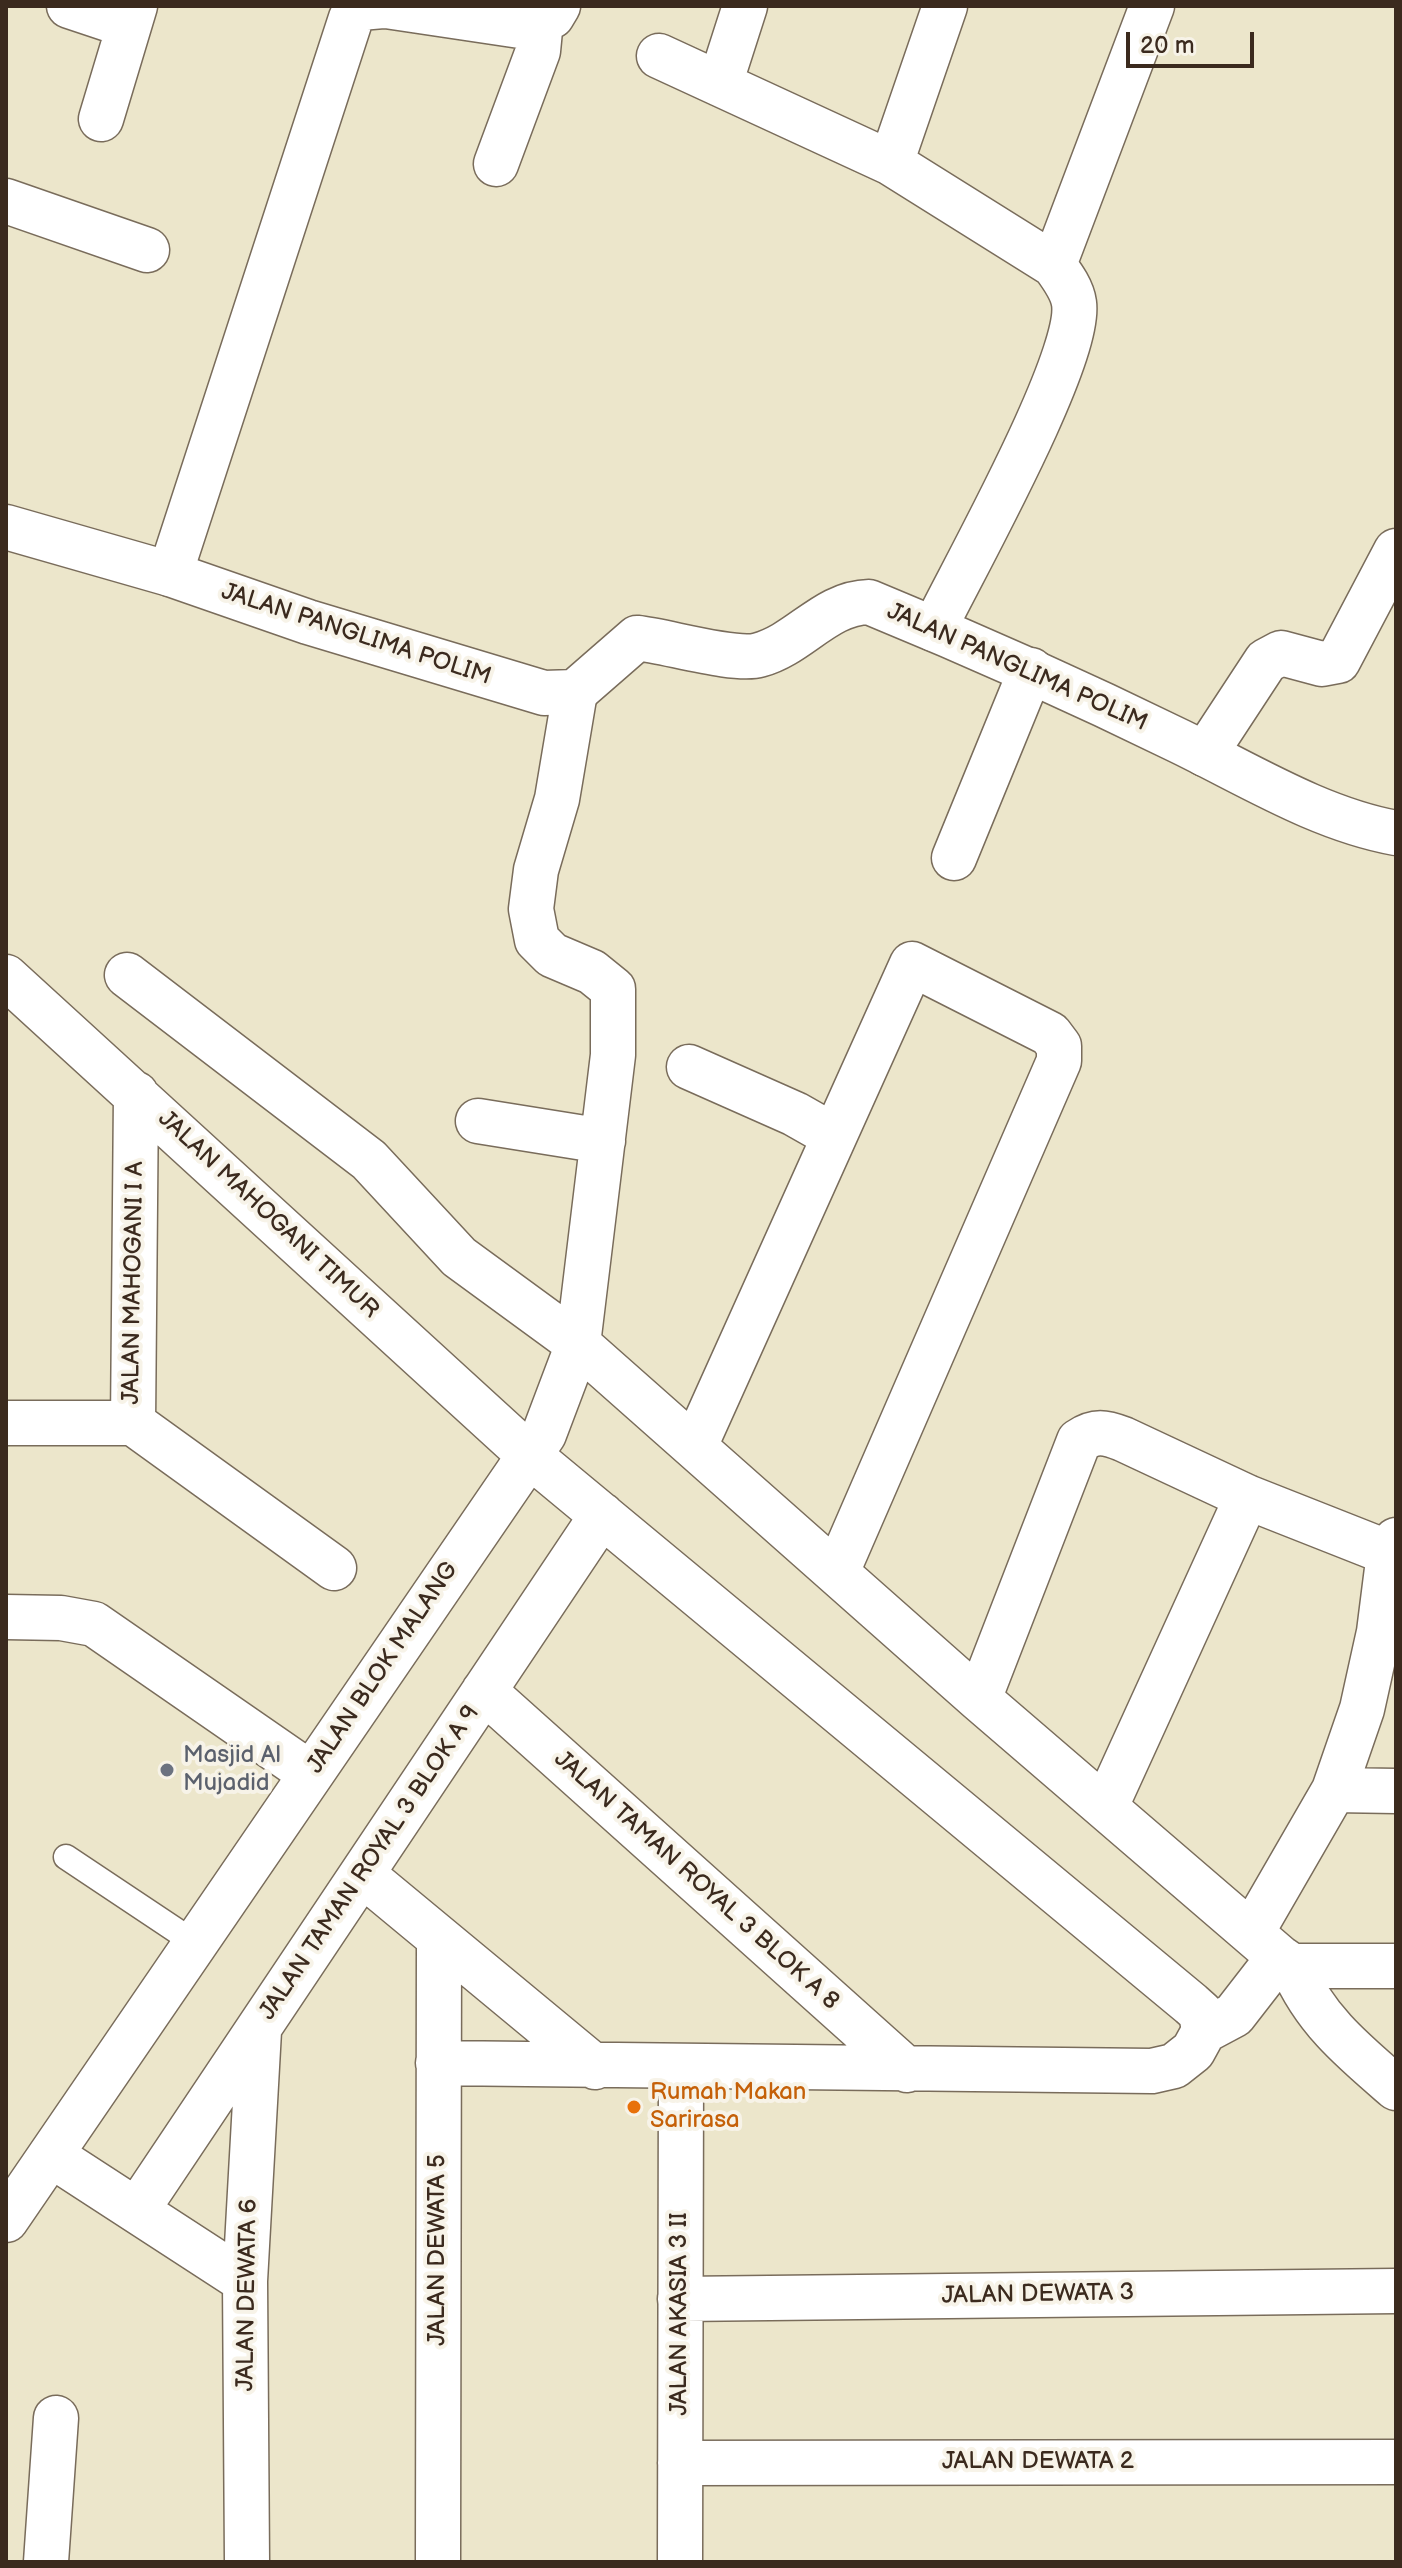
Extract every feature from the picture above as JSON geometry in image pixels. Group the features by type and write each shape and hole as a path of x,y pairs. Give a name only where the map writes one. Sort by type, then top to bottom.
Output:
{"street":[{"path":"69,6 132,16 101,119"},
{"path":"170,574 351,18 372,6 527,27 549,13"},
{"path":"720,84 745,6"},
{"path":"891,163 945,6"},
{"path":"1054,265 1152,6"},
{"path":"496,164 549,13"},
{"path":"659,56 891,163 1054,265 1074,303 1071,341 1053,388 934,629"},
{"path":"6,201 147,250"},
{"name":"JALAN PANGLIMA POLIM","path":"6,527 170,574 308,622 544,693 575,692 637,638 758,656 853,602 869,602 1031,670 1284,794 1369,828 1396,833"},
{"path":"1205,754 1266,661 1281,653 1322,664 1338,661 1396,551"},
{"path":"954,858 1031,670"},
{"name":"JALAN BLOK MALANG","path":"6,2220 536,1444 573,1360 613,1055 613,989 592,972 552,955 537,940 531,909 536,870 557,799 575,692"},
{"path":"695,1446 832,1135 912,964 1050,1034 1059,1046 1059,1061 837,1572"},
{"path":"127,975 369,1160 459,1257 573,1360 695,1446 979,1699 1106,1806 1274,1956 1305,1998 1345,2043 1396,2088"},
{"name":"JALAN MAHOGANI TIMUR","path":"6,977 536,1444 602,1515 1201,2013 1222,2020"},
{"path":"689,1067 795,1114 832,1135"},
{"name":"JALAN MAHOGANI I A","path":"133,1423 136,1094"},
{"path":"478,1121 603,1141"},
{"path":"6,1423 133,1423 334,1568"},
{"path":"438,2063 1152,2071 1174,2066 1222,2020 1274,1956 1362,1709 1393,1546 1247,1497 1105,1432 1091,1433 1079,1441 979,1699"},
{"path":"1106,1806 1247,1497"},
{"name":"JALAN TAMAN ROYAL 3 BLOK A 9","path":"137,2210 602,1515"},
{"path":"6,1617 61,1618 94,1624 311,1774"},
{"name":"JALAN TAMAN ROYAL 3 BLOK A 8","path":"484,1691 907,2070"},
{"path":"1334,1790 1396,1791"},
{"path":"362,1874 595,2067"},
{"name":"JALAN DEWATA 5","path":"438,2562 439,1938"},
{"path":"1274,1956 1396,1966"},
{"name":"JALAN DEWATA 6","path":"247,2562 245,2281 259,2028"},
{"name":"JALAN AKASIA 3 II","path":"680,2562 681,2067"},
{"path":"51,2155 245,2281"},
{"name":"JALAN DEWATA 3","path":"680,2299 1396,2291"},
{"path":"46,2562 56,2418"},
{"name":"JALAN DEWATA 2","path":"680,2463 1396,2462"}],"lane":[{"path":"66,1857 195,1943"}],"place":[{"name":"Masjid Al Mujadid","path":"167,1770"},
{"name":"Rumah Makan Sarirasa","path":"634,2107"}]}
